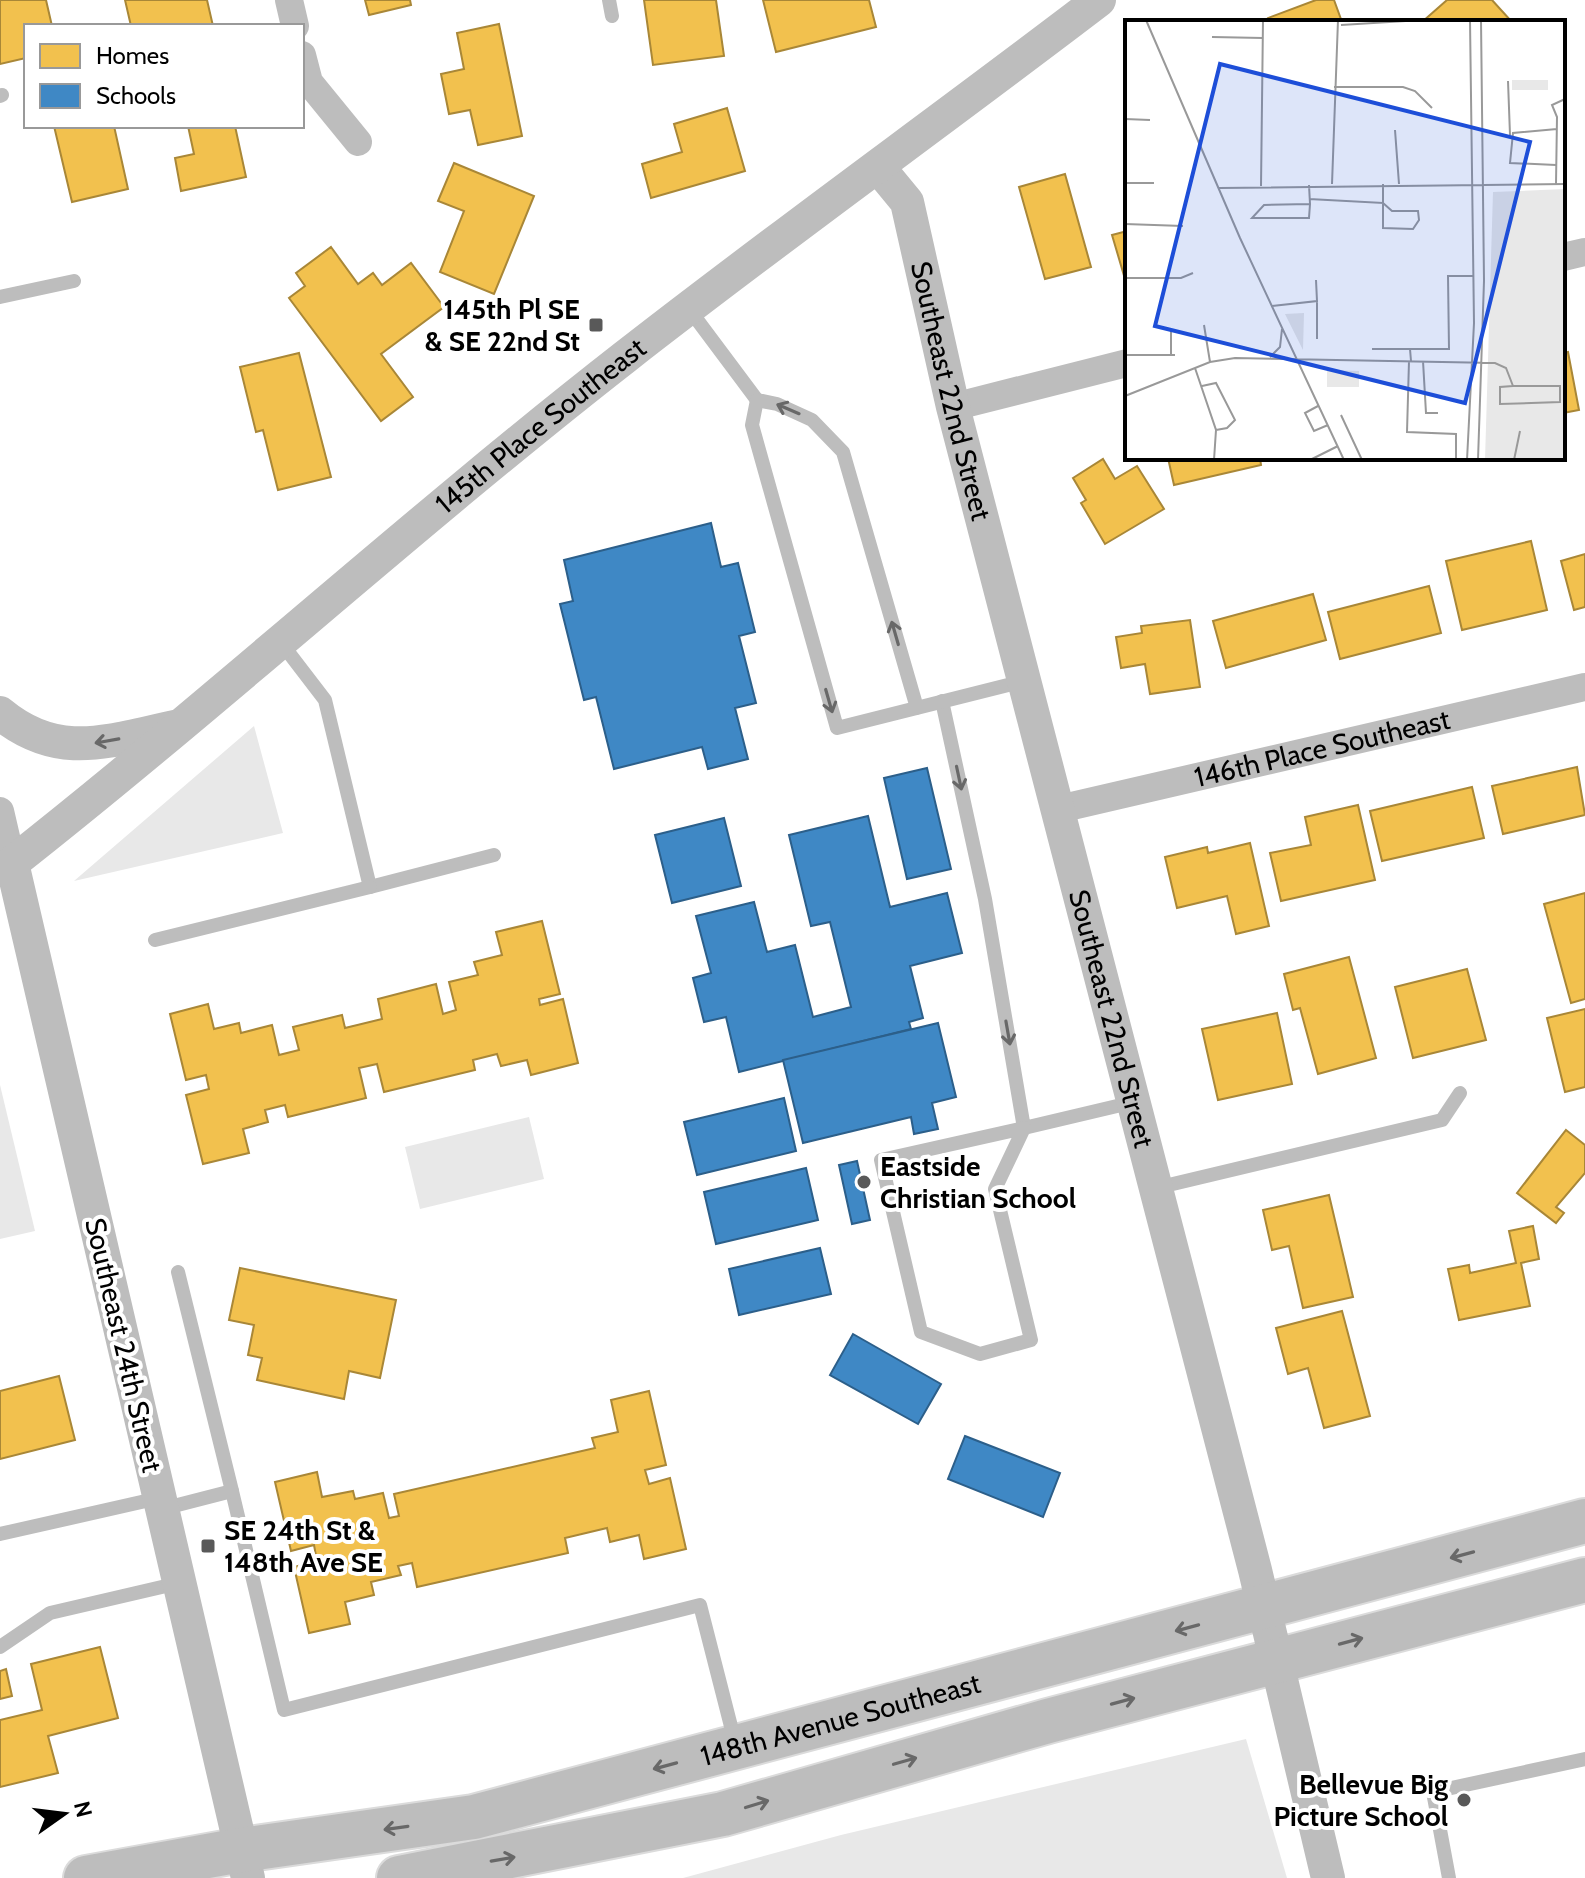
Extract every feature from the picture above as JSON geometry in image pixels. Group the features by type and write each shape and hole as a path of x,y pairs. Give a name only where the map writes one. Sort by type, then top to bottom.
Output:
{"main road":[{"name":"148th Avenue Southeast","path":"86,1878 244,1864 474,1817 1585,1521"},
{"name":"148th Avenue Southeast","path":"399,1878 723,1814 1048,1721 1585,1580"}],"street":[{"path":"289,0 295,24"},
{"name":"145th Place Southeast","path":"6,867 184,725 279,640 689,308 1099,0"},
{"path":"304,63 309,82 358,142"},
{"name":"Southeast 22nd Street","path":"879,168 907,202 953,407 1255,1570 1328,1878"},
{"path":"1565,257 1585,252"},
{"path":"953,407 1125,364"},
{"name":"146th Place Southeast","path":"1059,809 1585,687"},
{"path":"0,713 17,727 44,740 81,745 184,725"},
{"name":"Southeast 24th Street","path":"0,811 6,867 244,1864"}],"lane":[{"path":"609,0 612,16"},
{"path":"0,297 74,281"},
{"path":"689,308 757,400 777,404 812,420 843,452 917,708"},
{"path":"757,400 752,425 837,728 1024,681"},
{"path":"279,640 325,700 370,887"},
{"path":"942,701 985,899 1024,1128 995,1189 1031,1340 980,1354 921,1332 881,1160 1024,1128 1134,1102"},
{"path":"155,940 494,855"},
{"path":"1156,1188 1442,1120 1460,1093"},
{"path":"178,1272 284,1710 700,1605 736,1747"},
{"path":"0,1534 232,1491"},
{"path":"0,1647 50,1613 179,1583"},
{"path":"1449,1878 1433,1792 1585,1759"}],"shaded area":[{"path":"254,726 283,833 74,881"},
{"path":"0,1085 35,1231 0,1239"},
{"path":"529,1117 544,1179 420,1209 405,1147"},
{"path":"1246,1739 1287,1878 683,1878 841,1835"}],"building: Homes":[{"path":"0,0 46,0 52,24 24,24 24,58 0,64"},
{"path":"125,0 207,0 213,24 131,24"},
{"path":"365,0 410,0 411,5 369,15"},
{"path":"644,0 716,0 724,56 653,65"},
{"path":"763,0 869,0 876,27 776,52"},
{"path":"1316,0 1334,0 1341,20 1268,20"},
{"path":"1447,0 1492,0 1510,20 1424,20"},
{"path":"499,24 522,136 478,145 470,110 449,114 441,74 464,69 457,33"},
{"path":"727,108 745,171 651,198 642,164 682,152 674,124"},
{"path":"54,128 114,128 128,189 72,202"},
{"path":"188,128 235,128 246,177 181,191 175,158 194,154"},
{"path":"454,163 534,196 494,294 440,272 464,211 438,201"},
{"path":"1065,174 1091,267 1045,279 1019,187"},
{"path":"1125,232 1125,279 1112,235"},
{"path":"331,247 358,284 373,273 382,285 411,263 444,307 381,354 413,397 381,421 289,298 305,286 296,273"},
{"path":"1568,352 1579,410 1565,413 1565,353"},
{"path":"299,353 331,477 278,490 263,430 256,432 240,367"},
{"path":"1103,459 1115,479 1137,466 1164,509 1105,544 1081,503 1086,500 1073,478"},
{"path":"1168,460 1260,460 1261,465 1174,485"},
{"path":"1531,541 1547,610 1462,630 1446,561"},
{"path":"1585,554 1585,607 1574,610 1561,561"},
{"path":"1429,586 1441,633 1340,659 1328,612"},
{"path":"1313,594 1326,640 1226,668 1213,621"},
{"path":"1190,620 1200,687 1150,694 1145,664 1121,668 1116,637 1142,633 1141,626"},
{"path":"1577,767 1585,815 1503,834 1492,786"},
{"path":"1472,787 1484,838 1382,861 1370,811"},
{"path":"1358,805 1375,880 1281,901 1270,853 1311,845 1305,817"},
{"path":"1250,843 1269,926 1236,934 1227,896 1177,908 1165,857 1207,847 1208,853"},
{"path":"1585,893 1585,999 1571,1003 1544,904"},
{"path":"542,921 560,994 539,999 540,1005 563,999 578,1063 531,1075 527,1060 501,1066 497,1054 473,1060 475,1070 384,1092 377,1064 359,1068 366,1098 288,1117 285,1105 265,1110 268,1122 243,1129 249,1153 203,1164 186,1095 209,1089 206,1075 186,1080 170,1014 208,1004 214,1029 239,1023 241,1033 272,1025 279,1055 299,1050 293,1027 342,1015 345,1028 382,1019 378,999 436,984 443,1014 456,1010 449,982 478,975 474,962 502,955 496,932"},
{"path":"1349,957 1376,1058 1318,1074 1300,1008 1293,1010 1284,974"},
{"path":"1467,969 1486,1040 1413,1058 1395,987"},
{"path":"1585,1009 1585,1087 1565,1092 1547,1018"},
{"path":"1277,1013 1292,1084 1218,1100 1202,1029"},
{"path":"1566,1130 1585,1145 1585,1173 1556,1207 1564,1213 1556,1223 1517,1193"},
{"path":"1329,1195 1353,1297 1303,1308 1289,1246 1272,1250 1263,1210"},
{"path":"1533,1226 1539,1259 1521,1263 1530,1306 1459,1320 1448,1269 1469,1265 1470,1273 1516,1263 1509,1231"},
{"path":"240,1268 396,1300 380,1378 349,1371 344,1399 257,1380 262,1358 248,1355 254,1325 229,1320"},
{"path":"1342,1311 1370,1416 1324,1428 1308,1368 1288,1374 1276,1328"},
{"path":"59,1376 75,1440 0,1459 0,1391"},
{"path":"649,1391 666,1465 645,1470 649,1484 670,1478 686,1549 644,1559 639,1535 610,1542 607,1528 565,1538 568,1553 417,1587 412,1563 398,1566 401,1575 371,1582 374,1595 345,1602 350,1624 309,1633 294,1567 317,1561 314,1545 291,1551 275,1482 317,1472 322,1497 353,1491 355,1499 383,1493 389,1518 399,1516 394,1494 595,1448 592,1438 618,1432 611,1400"},
{"path":"100,1647 118,1718 48,1736 58,1773 0,1787 0,1720 42,1710 31,1664"},
{"path":"6,1669 12,1696 0,1699 0,1671"}],"building: Schools":[{"path":"711,523 721,567 738,563 755,632 739,636 756,703 735,708 748,759 708,769 702,747 614,769 596,697 584,700 560,604 573,601 564,560"},
{"path":"927,768 951,869 907,879 884,778"},
{"path":"868,816 890,907 947,893 962,953 910,966 923,1018 909,1022 911,1029 739,1072 726,1017 704,1022 693,978 711,973 696,916 754,902 767,952 795,945 813,1017 851,1007 830,922 811,926 789,835"},
{"path":"724,818 741,886 672,903 655,835"},
{"path":"938,1023 956,1097 932,1103 938,1129 914,1134 911,1117 803,1143 783,1060"},
{"path":"784,1098 796,1151 697,1175 684,1122"},
{"path":"857,1161 870,1220 852,1224 839,1165"},
{"path":"806,1168 818,1220 716,1244 704,1192"},
{"path":"820,1248 831,1294 739,1315 729,1269"},
{"path":"853,1334 941,1384 918,1424 830,1375"},
{"path":"965,1436 1060,1473 1043,1517 948,1479"}],"place":[{"name":"145th Pl SE & SE 22nd St","path":"596,325"},
{"name":"Eastside Christian School","path":"864,1182"},
{"name":"SE 24th St & 148th Ave SE","path":"208,1546"},
{"name":"Bellevue Big Picture School","path":"1464,1800"}]}
